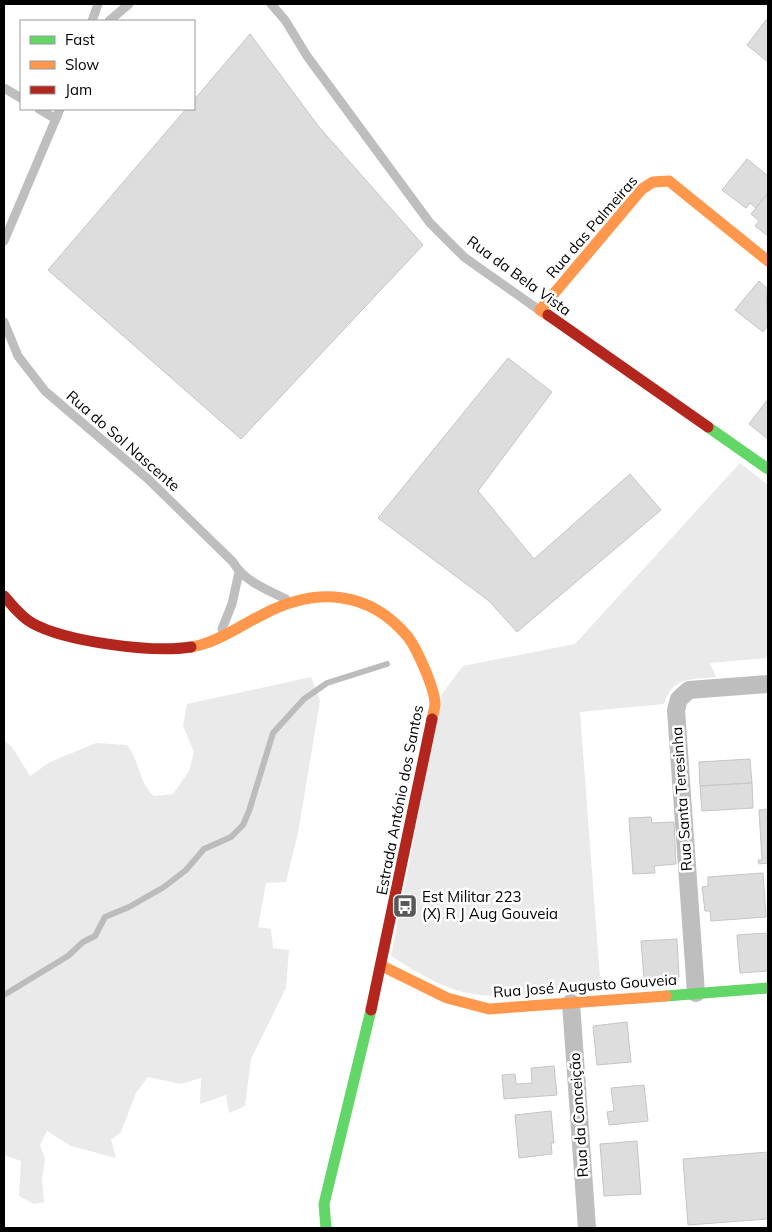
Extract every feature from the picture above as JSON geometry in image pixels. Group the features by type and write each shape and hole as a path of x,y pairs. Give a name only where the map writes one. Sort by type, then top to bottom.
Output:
{"street":[{"name":"Rua das Palmeiras","path":"540,310 642,189 653,182 669,182 768,261"},
{"name":"Rua da Bela Vista","path":"540,310 768,469"},
{"name":"Estrada António dos Santos","path":"4,596 30,622 46,630 95,641 175,649 197,646 290,601 326,594 358,600 386,615 409,639 424,665 435,703 382,966 324,1204 326,1228"},
{"name":"Rua Santa Teresinha","path":"696,993 676,710 679,699 688,690 768,684"},
{"name":"Rua José Augusto Gouveia","path":"382,966 447,998 489,1009 768,988"},
{"name":"Rua da Conceição","path":"570,1003 587,1228"}],"lane":[{"path":"92,20 98,4"},
{"path":"110,20 129,4"},
{"name":"Rua da Bela Vista","path":"271,4 285,20 307,56 430,223 464,257 540,310"},
{"path":"4,88 20,97"},
{"path":"41,110 56,119"},
{"path":"4,240 60,110"},
{"name":"Rua do Sol Nascente","path":"4,322 18,356 44,391 148,479 233,562 239,572 264,589 290,601"},
{"path":"220,635 232,604 239,572"}],"shaded area":[{"path":"740,463 768,485 768,658 710,663 716,677 690,679 678,684 672,688 664,704 580,712 601,991 549,995 478,995 444,986 391,956 442,694 463,666 575,644"},
{"path":"311,677 320,701 298,833 286,882 266,883 258,927 271,929 273,948 289,950 286,988 251,1059 245,1106 229,1113 226,1095 200,1104 201,1078 181,1084 148,1077 136,1093 121,1132 111,1140 116,1158 71,1146 47,1131 40,1145 45,1159 42,1180 44,1202 34,1204 19,1196 21,1161 4,1155 4,740 12,747 30,776 50,762 96,743 127,745 145,784 154,796 173,794 189,771 194,752 183,726 187,704"}],"building":[{"path":"766,20 768,21 768,62 747,45"},
{"path":"250,34 319,127 423,245 241,439 48,270 185,110 195,110 195,99"},
{"path":"747,159 768,176 768,193 756,208 750,203 746,208 722,190"},
{"path":"768,193 768,236 755,226 759,221 751,214"},
{"path":"759,281 768,289 766,292 768,325 763,332 735,310"},
{"path":"508,358 552,392 478,491 534,559 630,474 661,510 517,632 489,601 378,518"},
{"path":"768,399 768,439 749,424"},
{"path":"750,759 752,783 700,786 699,762"},
{"path":"752,783 753,808 702,811 700,786"},
{"path":"768,809 768,863 759,864 758,860 762,860 759,810"},
{"path":"651,817 652,823 674,822 676,864 654,866 655,873 633,874 629,818"},
{"path":"763,873 766,917 711,921 710,911 705,911 702,887 708,886 708,877"},
{"path":"768,933 768,971 740,973 737,935"},
{"path":"677,939 679,977 644,979 641,941"},
{"path":"627,1022 631,1062 597,1065 593,1026"},
{"path":"554,1066 557,1095 504,1099 502,1075 515,1074 516,1084 532,1083 531,1068"},
{"path":"644,1085 648,1121 609,1125 607,1112 614,1111 611,1088"},
{"path":"551,1111 554,1143 551,1143 552,1154 519,1158 515,1115"},
{"path":"637,1141 641,1194 604,1196 600,1144"},
{"path":"768,1152 768,1219 688,1225 683,1159"}],"waterway":[{"path":"4,995 68,956 83,942 95,936 105,917 129,907 164,887 186,870 204,849 231,837 243,825 249,811 273,733 304,699 327,683 387,664"}],"traffic: fast":[{"path":"708,427 768,469"},
{"path":"666,996 768,988"},
{"path":"326,1228 324,1204 371,1010"}],"traffic: slow":[{"path":"548,315 540,310 642,189 653,182 669,181 768,261"},
{"path":"191,647 210,642 284,605 322,597 341,598 359,602 393,621 412,643 425,669 432,689 435,704 432,719"},
{"path":"382,966 447,998 489,1009 666,996"}],"traffic: jam":[{"path":"548,315 708,427"},
{"path":"4,596 17,611 32,623 66,636 87,641 133,647 191,647"},
{"path":"371,1010 432,719"}],"place":[{"name":"Est Militar 223 (X) R J Aug Gouveia","path":"405,906"}]}
